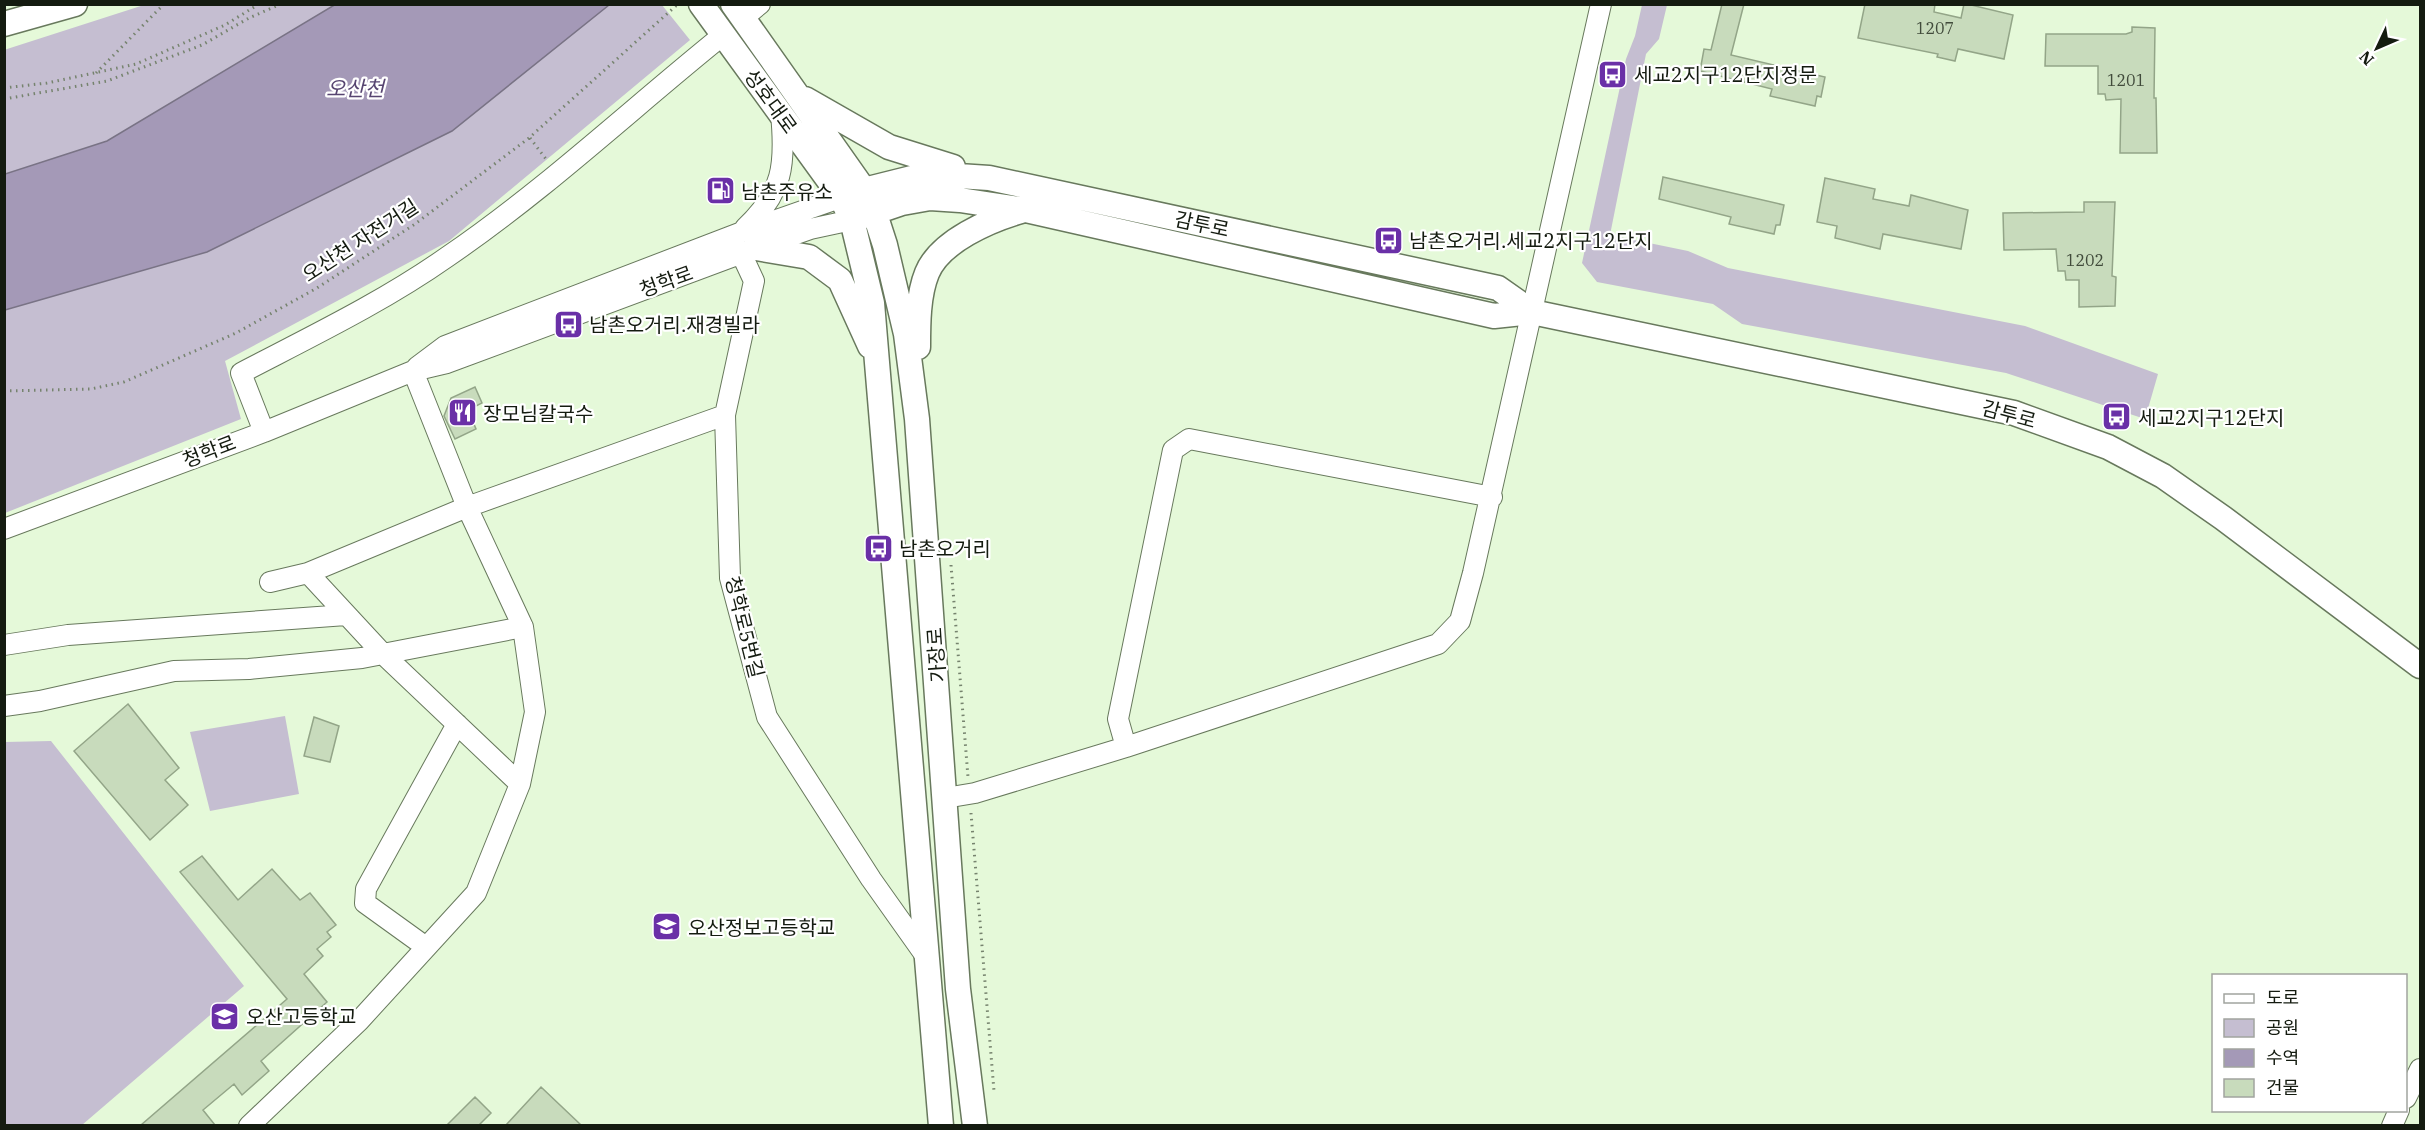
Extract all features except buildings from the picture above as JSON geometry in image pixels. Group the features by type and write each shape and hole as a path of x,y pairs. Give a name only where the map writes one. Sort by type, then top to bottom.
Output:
{"main road":[{"path":"4,24 75,4"},
{"name":"성호대로","path":"742,8 798,95 858,204"},
{"name":"성호대로","path":"705,10 782,114 858,204"},
{"path":"798,95 889,147 989,178"},
{"name":"감투로","path":"858,204 928,174 989,178 1498,288 1532,312"},
{"name":"감투로","path":"858,204 930,198 1026,210 1494,316 1532,312 2014,413 2108,447 2163,476 2215,512 2421,666"},
{"name":"가장로","path":"858,204 872,303 880,392 940,1125"},
{"name":"가장로","path":"858,204 906,334 917,419 958,989 975,1125"},
{"path":"917,419 918,321 927,272 955,241 993,219 1026,210"},
{"path":"746,244 809,257 840,280 869,345 880,392"}],"street":[{"path":"945,798 970,794 1126,747 1438,644 1460,621 1492,497 1601,4"},
{"path":"264,432 241,373 328,328 447,258 723,35"},
{"path":"746,244 775,194 785,152 782,114"},
{"name":"청학로","path":"4,529 264,432 413,371 444,346 746,244 810,229 858,204"},
{"name":"청학로5번길","path":"746,244 754,281 725,415 730,578 767,717 871,879 927,958"},
{"path":"249,1125 359,1021 476,893 520,784 535,712 523,627 468,507 413,371"},
{"path":"270,582 308,573 468,507 725,415"},
{"path":"1126,747 1118,719 1173,450 1189,439 1492,497"},
{"path":"308,573 383,654 520,784"},
{"path":"4,645 69,635 346,615"},
{"path":"4,706 40,701 174,671 249,669 383,654 523,627"},
{"path":"426,947 365,903 366,889 457,724"},
{"path":"2407,1096 2421,1069"}],"path":[{"path":"94,74 164,4"},
{"path":"4,88 94,74 136,64 225,26 259,4"},
{"path":"4,99 107,81 202,45 249,18 281,4"},
{"name":"오산천 자전거길","path":"4,391 91,389 124,382 236,333 317,288 415,224 529,138 678,4"},
{"path":"529,138 556,172"},
{"path":"950,560 995,1102"}],"green space":[{"path":"147,4 662,5 690,40 449,241 225,361 241,419 5,513 4,50"},
{"path":"1642,5 1667,5 1659,39 1646,54 1610,235 1688,251 1728,268 2025,326 2158,374 2145,419 2006,373 1742,324 1713,304 1597,282 1582,263 1626,59 1635,36"},
{"path":"285,716 299,794 210,811 190,732"},
{"path":"51,741 244,986 82,1125 5,1125 5,742"}],"water":[{"name":"오산천","path":"336,4 609,5 452,131 207,252 5,310 5,174 107,141"}],"place":[{"name":"세교2지구12단지정문","path":"1613,74"},
{"name":"남촌주유소","path":"720,191"},
{"name":"남촌오거리.세교2지구12단지","path":"1388,240"},
{"name":"남촌오거리.재경빌라","path":"568,324"},
{"name":"장모님칼국수","path":"462,413"},
{"name":"세교2지구12단지","path":"2117,417"},
{"name":"남촌오거리","path":"878,548"},
{"name":"오산정보고등학교","path":"667,927"},
{"name":"오산고등학교","path":"225,1016"}]}
